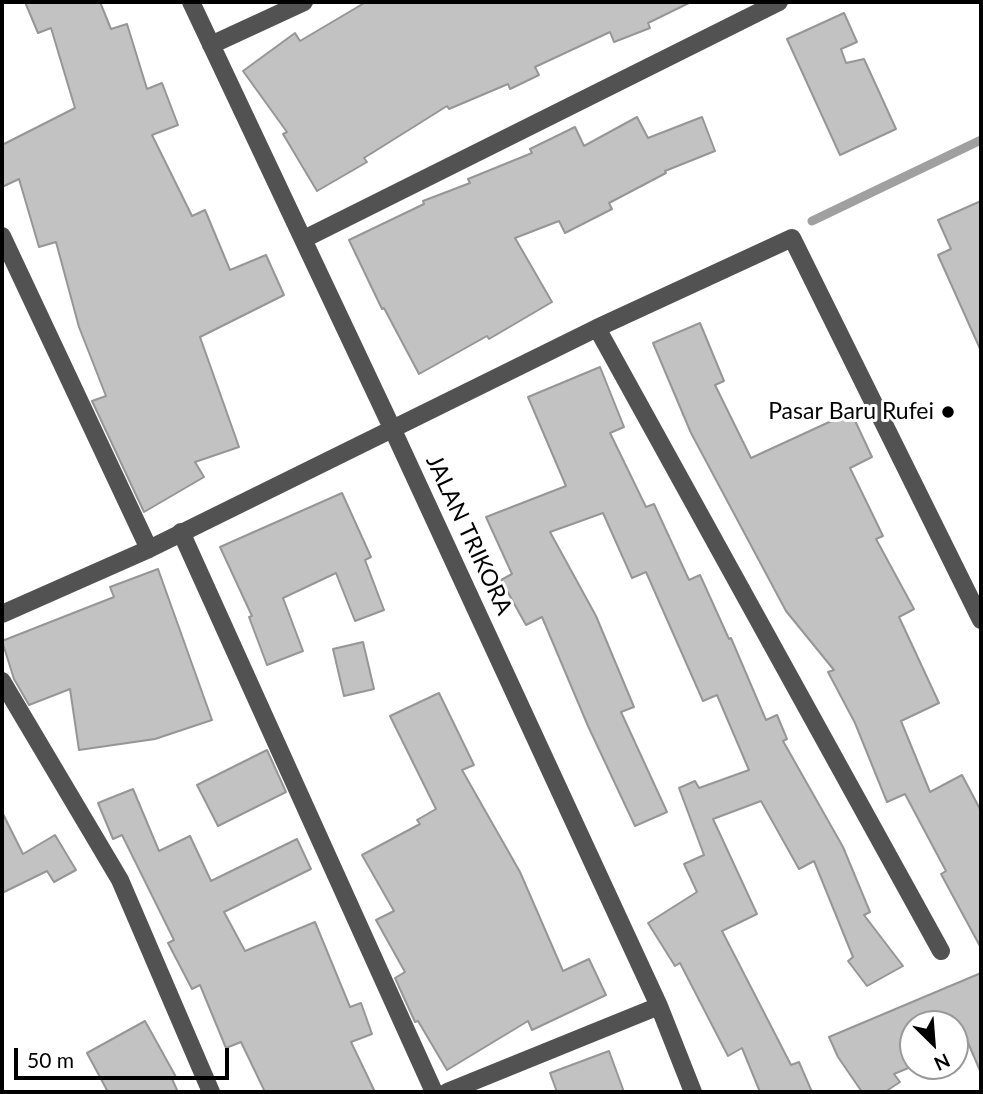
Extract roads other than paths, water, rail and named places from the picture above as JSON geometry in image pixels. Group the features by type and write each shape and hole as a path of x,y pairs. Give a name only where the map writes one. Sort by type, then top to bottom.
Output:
{"street":[{"name":"JALAN TRIKORA","path":"191,2 304,239 659,1006 693,1092"},
{"path":"211,45 304,2"},
{"path":"304,239 779,2"},
{"path":"2,236 149,549"},
{"path":"2,614 149,549 597,328 792,238 981,620"},
{"path":"597,328 941,951"},
{"path":"181,533 434,1092"},
{"path":"2,681 120,880 211,1092"},
{"path":"447,1092 659,1006"}],"waterway":[{"path":"812,221 981,140"}],"place":[{"name":"Pasar Baru Rufei","path":"948,412"}]}
